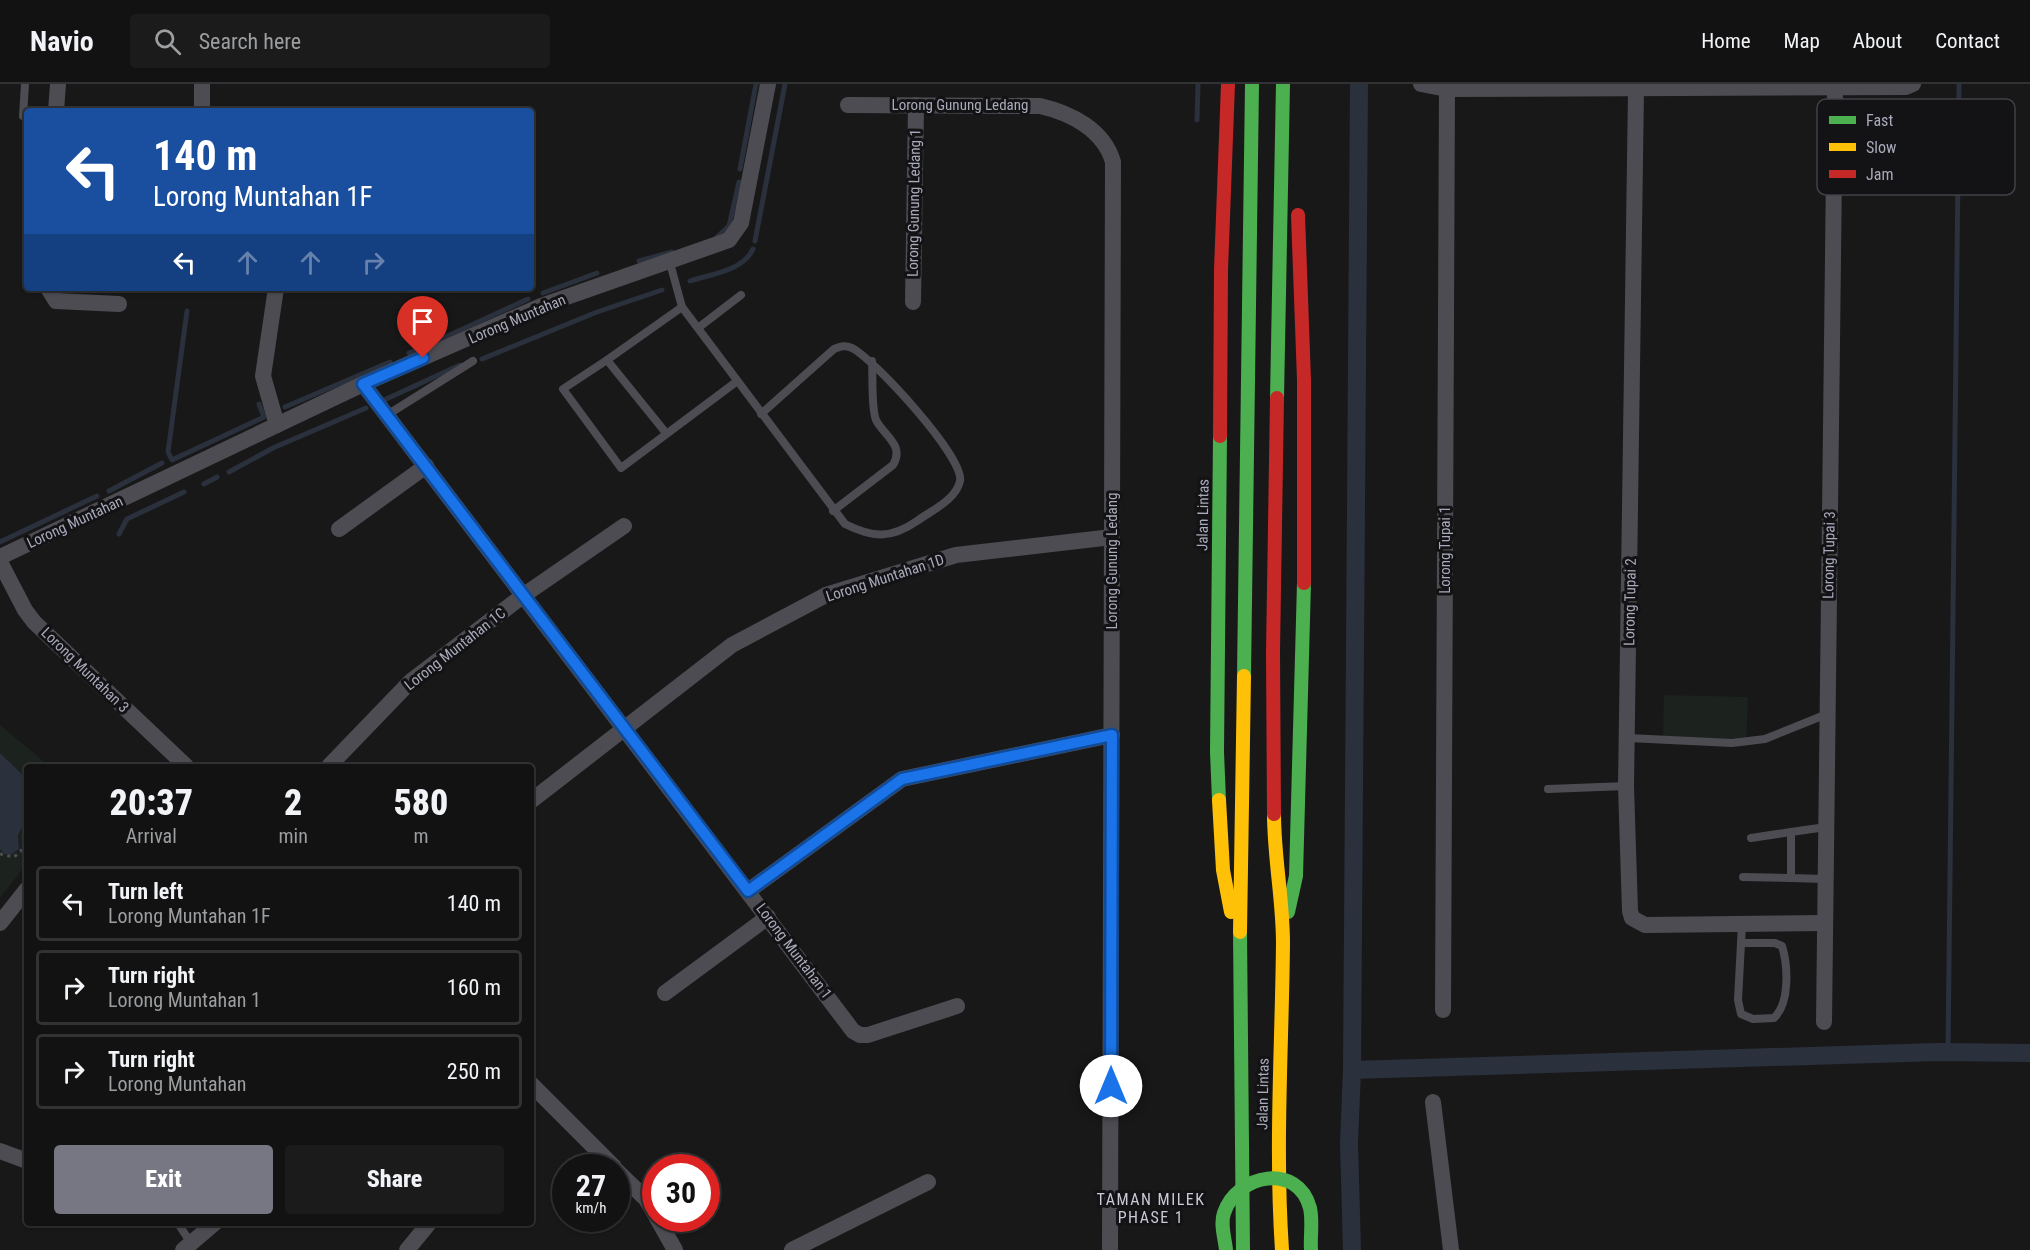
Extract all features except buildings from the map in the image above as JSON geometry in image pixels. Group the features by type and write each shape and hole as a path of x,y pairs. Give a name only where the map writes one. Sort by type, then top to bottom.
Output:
{"highway":[{"path":"1221,84 1224,124"},
{"name":"Jalan Lintas","path":"1228,84 1224,124 1221,270 1217,752 1222,870 1240,945"},
{"name":"Jalan Lintas","path":"1243,1250 1240,945 1243,872 1242,661 1252,84"},
{"name":"Jalan Lintas","path":"1282,1250 1278,1194 1283,939 1274,851 1273,652 1283,84"},
{"path":"1296,174 1297,84"},
{"name":"Jalan Lintas","path":"1283,939 1296,876 1303,641 1305,337 1297,197"},
{"path":"1226,1250 1224,1213 1238,1189 1257,1178 1274,1175 1292,1184 1302,1193 1310,1208 1311,1250"}],"street":[{"path":"56,108 58,84"},
{"path":"202,84 202,108"},
{"name":"Lorong Muntahan","path":"0,557 363,384 541,306 670,263 729,240 741,223 768,84"},
{"path":"1421,84 1447,89 1534,86 1636,90 1906,87 1913,84"},
{"name":"Lorong Tupai 3","path":"1835,87 1835,99"},
{"name":"Lorong Tupai 1","path":"1443,1010 1447,89"},
{"name":"Lorong Tupai 2","path":"1636,90 1626,786 1627,872 1632,918 1645,925 1825,923"},
{"name":"Lorong Gunung Ledang","path":"848,105 1051,109 1077,119 1109,147 1113,162 1110,1250"},
{"name":"Lorong Gunung Ledang 1","path":"913,302 916,105"},
{"name":"Lorong Tupai 3","path":"1824,1022 1834,195"},
{"path":"50,291 56,301 119,304"},
{"path":"276,291 263,376 277,425"},
{"name":"Lorong Muntahan 1","path":"363,384 853,1030 860,1035 957,1006"},
{"path":"339,529 426,466"},
{"name":"Lorong Muntahan 1C","path":"330,764 411,681 524,595 624,526"},
{"name":"Lorong Muntahan 1D","path":"534,799 732,645 826,595 956,555 1112,537"},
{"name":"Lorong Muntahan 3","path":"0,562 25,610 34,622 184,764"},
{"path":"748,891 902,779 1112,735"},
{"path":"0,923 24,893"},
{"path":"665,993 768,917"},
{"path":"534,1087 601,1154"},
{"path":"1433,1102 1451,1250"},
{"path":"0,1151 24,1160"},
{"path":"792,1250 928,1182"},
{"path":"630,1183 642,1195"},
{"path":"187,1247 211,1226"},
{"path":"407,1250 427,1226"},
{"path":"665,1232 675,1250"}],"lane":[{"path":"23,116 24,84"},
{"path":"670,263 682,308 833,511 845,524 859,532 879,535 900,533 954,495 960,481 957,462 872,361 843,345 834,349 761,414"},
{"path":"698,328 741,295"},
{"path":"682,308 563,389 621,468 736,382"},
{"path":"608,360 666,433"},
{"path":"387,415 473,361"},
{"path":"833,511 893,465 897,458 896,446 874,414 872,361"},
{"path":"1628,738 1732,743 1765,739 1827,714"},
{"path":"1548,789 1626,786"},
{"path":"1751,838 1826,827"},
{"path":"1791,832 1791,878"},
{"path":"1743,877 1825,879"},
{"path":"1741,943 1775,943 1782,946 1785,955 1784,1002 1780,1012 1774,1018 1754,1019 1741,1014 1738,1000 1741,943 1742,924"},
{"path":"179,1226 187,1247"}],"path":[{"path":"0,854 14,857 21,851 24,842"}],"shaded area":[{"path":"1664,695 1748,697 1746,746 1663,744"},
{"path":"0,725 47,764 24,764 24,776 0,753"},
{"path":"24,824 24,867 0,898 0,849 4,854 15,853 19,849 18,835"}],"water":[{"path":"0,753 24,776 24,824 18,835 19,849 12,854 4,854 0,849"}],"waterway":[{"path":"740,169 756,84"},
{"path":"755,241 785,84"},
{"path":"1197,120 1198,84"},
{"path":"1352,1250 1349,1143 1352,1070 1359,84"},
{"path":"1959,84 1959,99"},
{"path":"717,237 729,226 739,182"},
{"path":"1948,1052 1958,195"},
{"path":"690,281 734,267 742,262 753,249"},
{"path":"639,261 672,252"},
{"path":"543,293 597,273"},
{"path":"482,359 597,312 662,290"},
{"path":"439,340 528,299"},
{"path":"187,311 168,452 172,460 264,417 259,404"},
{"path":"409,353 427,346"},
{"path":"285,407 390,362"},
{"path":"382,401 460,365"},
{"path":"229,472 273,448 366,408"},
{"path":"109,491 162,463"},
{"path":"204,484 217,477"},
{"path":"119,534 127,519 184,492"},
{"path":"0,542 97,496"},
{"path":"1352,1070 1938,1052 2030,1053"}],"traffic: fast":[{"path":"1244,676 1252,84"},
{"path":"1277,398 1283,84"},
{"path":"1219,800 1217,752 1220,436"},
{"path":"1288,912 1296,876 1304,583"},
{"path":"1240,932 1243,1250"},
{"path":"1226,1250 1223,1217 1231,1200 1241,1189 1254,1182 1267,1179 1281,1179 1293,1184 1303,1193 1311,1213 1311,1250"}],"traffic: slow":[{"path":"1240,932 1244,676"},
{"path":"1219,800 1223,870 1231,912"},
{"path":"1274,814 1283,943 1279,1135 1282,1250"}],"traffic: jam":[{"path":"1220,436 1221,270 1228,84"},
{"path":"1298,215 1304,380 1304,583"},
{"path":"1274,814 1273,652 1277,398"}],"district":[{"name":"TAMAN MILEK PHASE 1","path":"1151,1208"}],"route":[{"path":"423,358 363,384 748,891 902,779 1112,735 1111,1086"}]}
